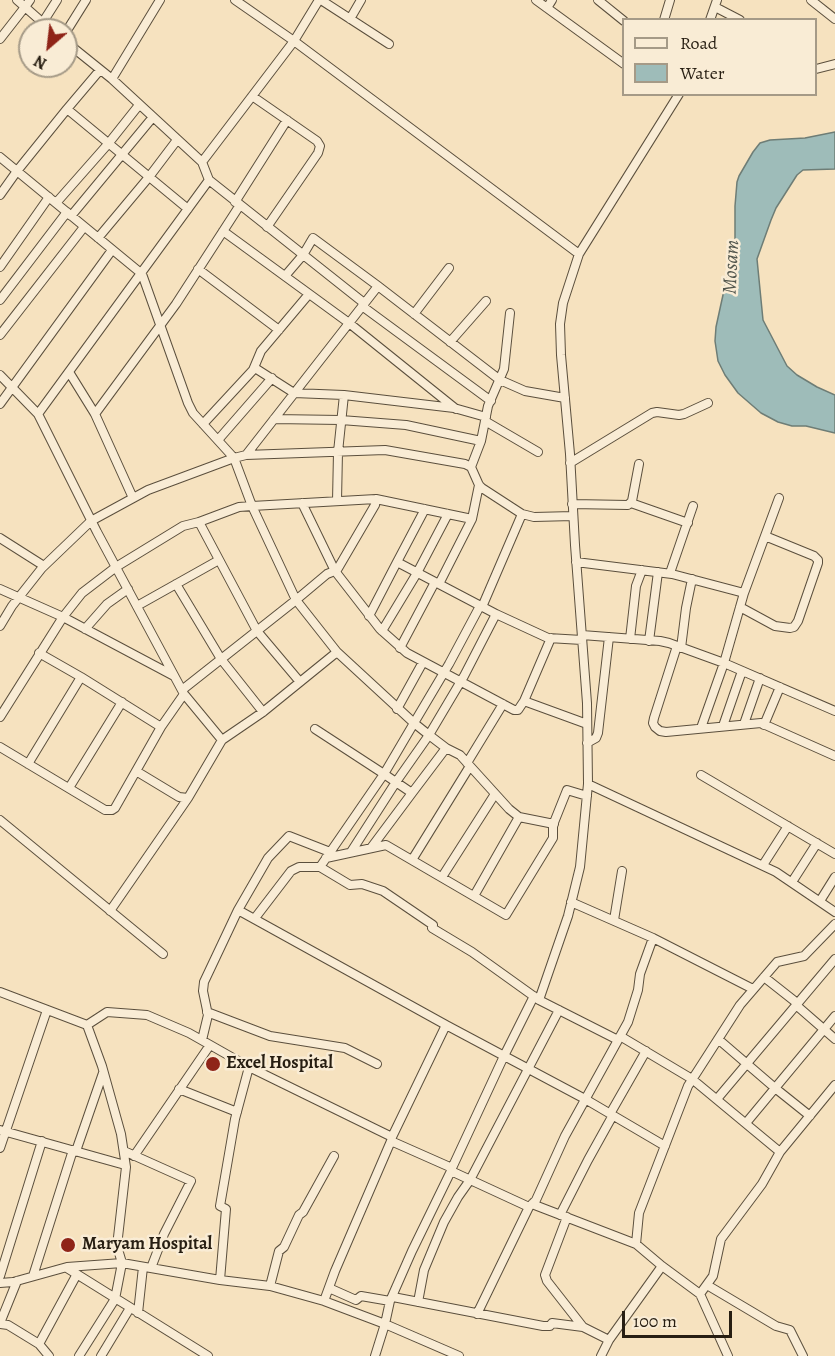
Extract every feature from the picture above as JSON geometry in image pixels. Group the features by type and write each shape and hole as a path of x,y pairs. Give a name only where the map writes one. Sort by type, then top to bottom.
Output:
{"street":[{"path":"17,0 28,3 40,18"},
{"path":"46,18 57,0"},
{"path":"75,18 86,0"},
{"path":"112,79 160,0"},
{"path":"235,0 294,41 579,254"},
{"path":"202,162 294,41 320,0 389,44"},
{"path":"350,19 362,0"},
{"path":"537,0 622,63"},
{"path":"547,8 552,0"},
{"path":"598,0 622,19"},
{"path":"665,18 670,0"},
{"path":"811,0 835,19"},
{"path":"0,39 28,3"},
{"path":"716,4 737,18"},
{"path":"78,52 112,79 202,162 209,180 363,305 491,401"},
{"path":"817,68 835,64"},
{"path":"0,195 100,70"},
{"path":"252,96 317,141 320,146 318,153 267,227"},
{"path":"375,1356 392,1299 412,1251 504,1056 537,998 568,916 580,867 588,784 587,724 560,324 563,303 579,254 677,96"},
{"path":"56,203 139,105"},
{"path":"67,109 188,209"},
{"path":"0,300 69,214 153,117"},
{"path":"95,414 160,326 223,231 287,120"},
{"path":"98,238 177,140"},
{"path":"0,158 142,274 193,413 234,458 252,506 296,600 337,652 397,709 446,748 460,755 519,817 554,824"},
{"path":"38,414 209,180"},
{"path":"0,267 49,197"},
{"path":"0,335 84,226"},
{"path":"223,231 349,323 456,409"},
{"path":"285,276 303,255 313,238 500,380 522,390 565,398"},
{"path":"0,404 112,250"},
{"path":"414,314 449,268"},
{"path":"198,269 279,330"},
{"path":"246,455 378,286"},
{"path":"203,423 255,368 259,354 309,294"},
{"path":"450,342 486,301"},
{"path":"510,313 506,365 491,401 481,441 471,466 482,488 522,514 534,517 573,516"},
{"path":"255,368 294,393 344,395 456,409 485,419 538,452"},
{"path":"69,372 95,414 133,498"},
{"path":"0,375 38,414 91,521 183,692 222,740"},
{"path":"218,440 272,378"},
{"path":"337,501 338,452 344,395"},
{"path":"570,463 652,413 679,415 708,403"},
{"path":"274,418 411,425 481,441"},
{"path":"0,626 44,566 91,521 148,490 234,458 246,455 385,450 471,466"},
{"path":"572,504 627,506 630,503 639,464"},
{"path":"400,648 472,519 479,485"},
{"path":"701,728 724,663 744,593 779,498"},
{"path":"0,747 105,810 112,810 183,692 220,659 327,574 337,570 375,505 376,499"},
{"path":"0,717 39,653 82,593 116,567 183,526 239,507 376,499 472,519"},
{"path":"302,503 335,571 381,631 406,653 514,710 518,710 551,638"},
{"path":"630,503 688,523"},
{"path":"670,573 693,506"},
{"path":"369,616 425,509"},
{"path":"381,631 417,573 448,514"},
{"path":"320,867 384,774 444,673 481,607 522,514"},
{"path":"200,522 257,631 300,682"},
{"path":"740,607 775,626 790,628 794,627 798,621 818,563 816,558 765,536"},
{"path":"0,538 44,566"},
{"path":"137,606 219,560"},
{"path":"397,562 481,607 551,638 660,641 724,663 835,711"},
{"path":"576,562 670,573 744,593"},
{"path":"630,639 636,586 642,570"},
{"path":"649,641 658,572"},
{"path":"692,579 679,647 653,723 655,727 666,732 764,724 835,756"},
{"path":"176,584 220,659 263,712"},
{"path":"0,589 63,617 176,677"},
{"path":"85,629 107,604 128,589"},
{"path":"351,852 429,735 496,614"},
{"path":"587,743 596,738 598,733 609,638"},
{"path":"110,910 188,798 222,740 263,712 337,652"},
{"path":"39,653 161,727"},
{"path":"397,709 423,662"},
{"path":"723,726 742,671"},
{"path":"28,764 81,677"},
{"path":"744,724 760,678"},
{"path":"764,724 780,687"},
{"path":"524,701 587,724"},
{"path":"69,788 122,702"},
{"path":"412,860 503,704"},
{"path":"315,729 412,793"},
{"path":"371,848 446,748"},
{"path":"136,771 179,797 188,798"},
{"path":"701,775 835,854"},
{"path":"588,784 763,865 835,912"},
{"path":"202,1040 207,1019 202,991 204,982 238,909 268,858 289,836 328,855 386,845 506,915 553,838 554,824 567,790 587,796"},
{"path":"442,878 495,794"},
{"path":"474,896 519,817"},
{"path":"0,820 164,954"},
{"path":"763,865 788,826"},
{"path":"792,882 817,843"},
{"path":"255,918 294,869 299,867 320,867 350,885 362,884 383,891 433,925 432,928 472,952 537,998 646,1052 692,1079 780,1152"},
{"path":"614,920 622,871"},
{"path":"820,901 835,877"},
{"path":"571,902 653,938 753,989"},
{"path":"238,909 665,1146"},
{"path":"636,1244 639,1213 692,1079 740,1005 777,962 804,956 835,924"},
{"path":"477,1314 566,1136 628,1022 639,990 640,974 653,938"},
{"path":"717,1099 835,959"},
{"path":"764,977 797,1003 796,1005 835,1039"},
{"path":"0,992 87,1025"},
{"path":"0,1148 3,1130 47,1010"},
{"path":"417,1302 424,1270 444,1222 470,1180 559,1010"},
{"path":"87,1025 107,1012 147,1015 189,1033 249,1067 470,1180 530,1206 636,1244 700,1294 728,1356"},
{"path":"207,1012 270,1036 345,1048 377,1064"},
{"path":"746,1123 835,1016"},
{"path":"79,1356 115,1299 122,1263 117,1246 125,1165 122,1134 87,1025"},
{"path":"324,1301 392,1139 446,1025"},
{"path":"718,1039 810,1116"},
{"path":"134,1156 210,1044"},
{"path":"583,1327 547,1281 545,1275 563,1216 588,1160 646,1052"},
{"path":"220,1280 226,1209 220,1206 237,1112 249,1067"},
{"path":"33,1276 103,1071"},
{"path":"700,1294 713,1276 721,1239 762,1184 780,1152 835,1085"},
{"path":"179,1089 237,1112"},
{"path":"3,1130 125,1165"},
{"path":"0,1276 42,1142"},
{"path":"124,1151 191,1182 147,1268 138,1313"},
{"path":"270,1286 279,1251 284,1247 299,1215 303,1212 334,1156"},
{"path":"0,1283 67,1268 122,1263 270,1286 324,1301 459,1356"},
{"path":"601,1356 609,1340 662,1266"},
{"path":"67,1268 208,1356"},
{"path":"39,1344 77,1274"},
{"path":"17,1281 0,1323 8,1325 39,1344 49,1356"},
{"path":"707,1285 776,1326 789,1329 802,1356"},
{"path":"329,1288 356,1300 361,1296 392,1299 543,1326 550,1326 552,1323 583,1327 609,1340"},
{"path":"101,1356 130,1308"}],"water":[{"name":"Mosam","path":"835,132 835,169 803,170 797,175 776,208 757,259 763,320 787,366 797,375 835,395 835,433 806,426 792,426 761,413 738,393 725,375 718,361 715,341 735,241 735,206 739,176 760,143"}],"place":[{"name":"Excel Hospital","path":"213,1064"},
{"name":"Maryam Hospital","path":"68,1245"}]}
